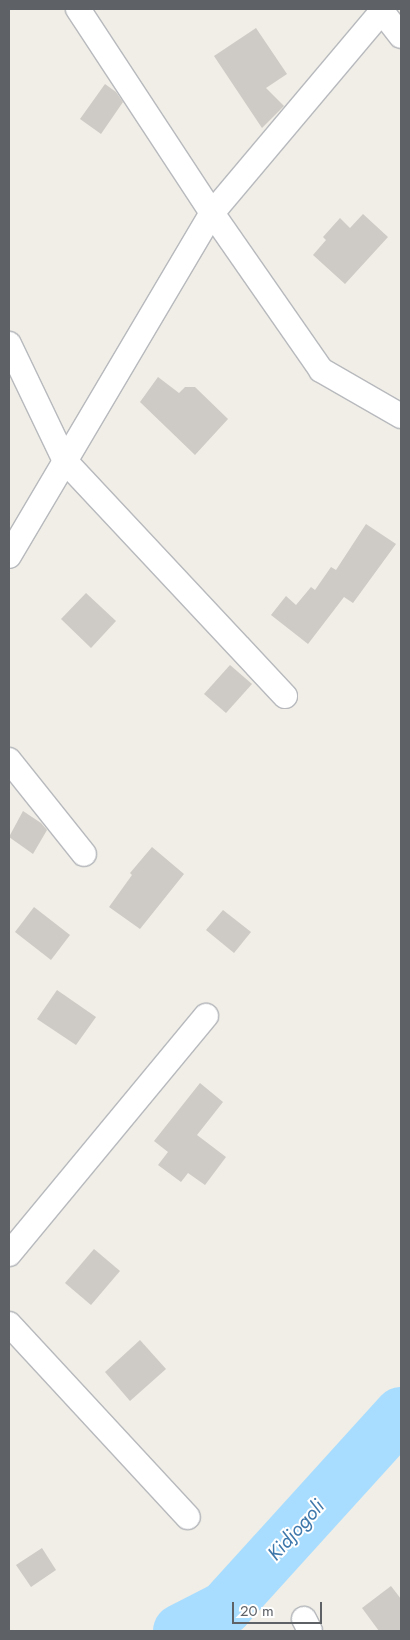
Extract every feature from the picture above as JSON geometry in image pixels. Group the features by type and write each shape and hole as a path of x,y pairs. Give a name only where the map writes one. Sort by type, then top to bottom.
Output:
{"street":[{"path":"78,9 212,213 321,370 401,416"},
{"path":"9,556 212,213 382,10 401,36"},
{"path":"9,344 65,461 285,696"},
{"path":"9,760 84,854"},
{"path":"9,1254 206,1016"},
{"path":"9,1324 188,1517"}],"building":[{"path":"256,28 287,74 266,88 284,106 262,128 214,56"},
{"path":"105,84 116,92 123,102 101,134 80,119"},
{"path":"363,214 388,237 345,284 313,255 326,240 323,237 340,218 350,228"},
{"path":"158,377 179,393 185,387 195,387 228,419 195,455 140,402"},
{"path":"366,524 396,544 353,603 344,597 308,644 271,615 286,596 296,605 311,587 315,590 331,567 336,570"},
{"path":"86,593 116,621 91,648 61,619"},
{"path":"230,665 252,684 226,713 204,694"},
{"path":"23,811 41,823 47,830 33,854 9,837"},
{"path":"152,847 184,874 140,929 109,907 132,875 130,873"},
{"path":"34,907 70,935 51,960 15,932"},
{"path":"223,910 251,932 234,953 206,930"},
{"path":"57,990 96,1017 76,1045 37,1019"},
{"path":"200,1083 223,1102 197,1135 226,1157 205,1185 188,1173 181,1182 158,1165 168,1152 154,1141"},
{"path":"94,1249 120,1271 91,1305 65,1283"},
{"path":"140,1340 166,1369 130,1401 105,1372"},
{"path":"42,1548 56,1570 31,1587 16,1565"},
{"path":"391,1586 401,1599 401,1631 379,1631 362,1608"}],"waterway":[{"name":"Kidjogoli","path":"180,1631 225,1608 401,1414"}]}
